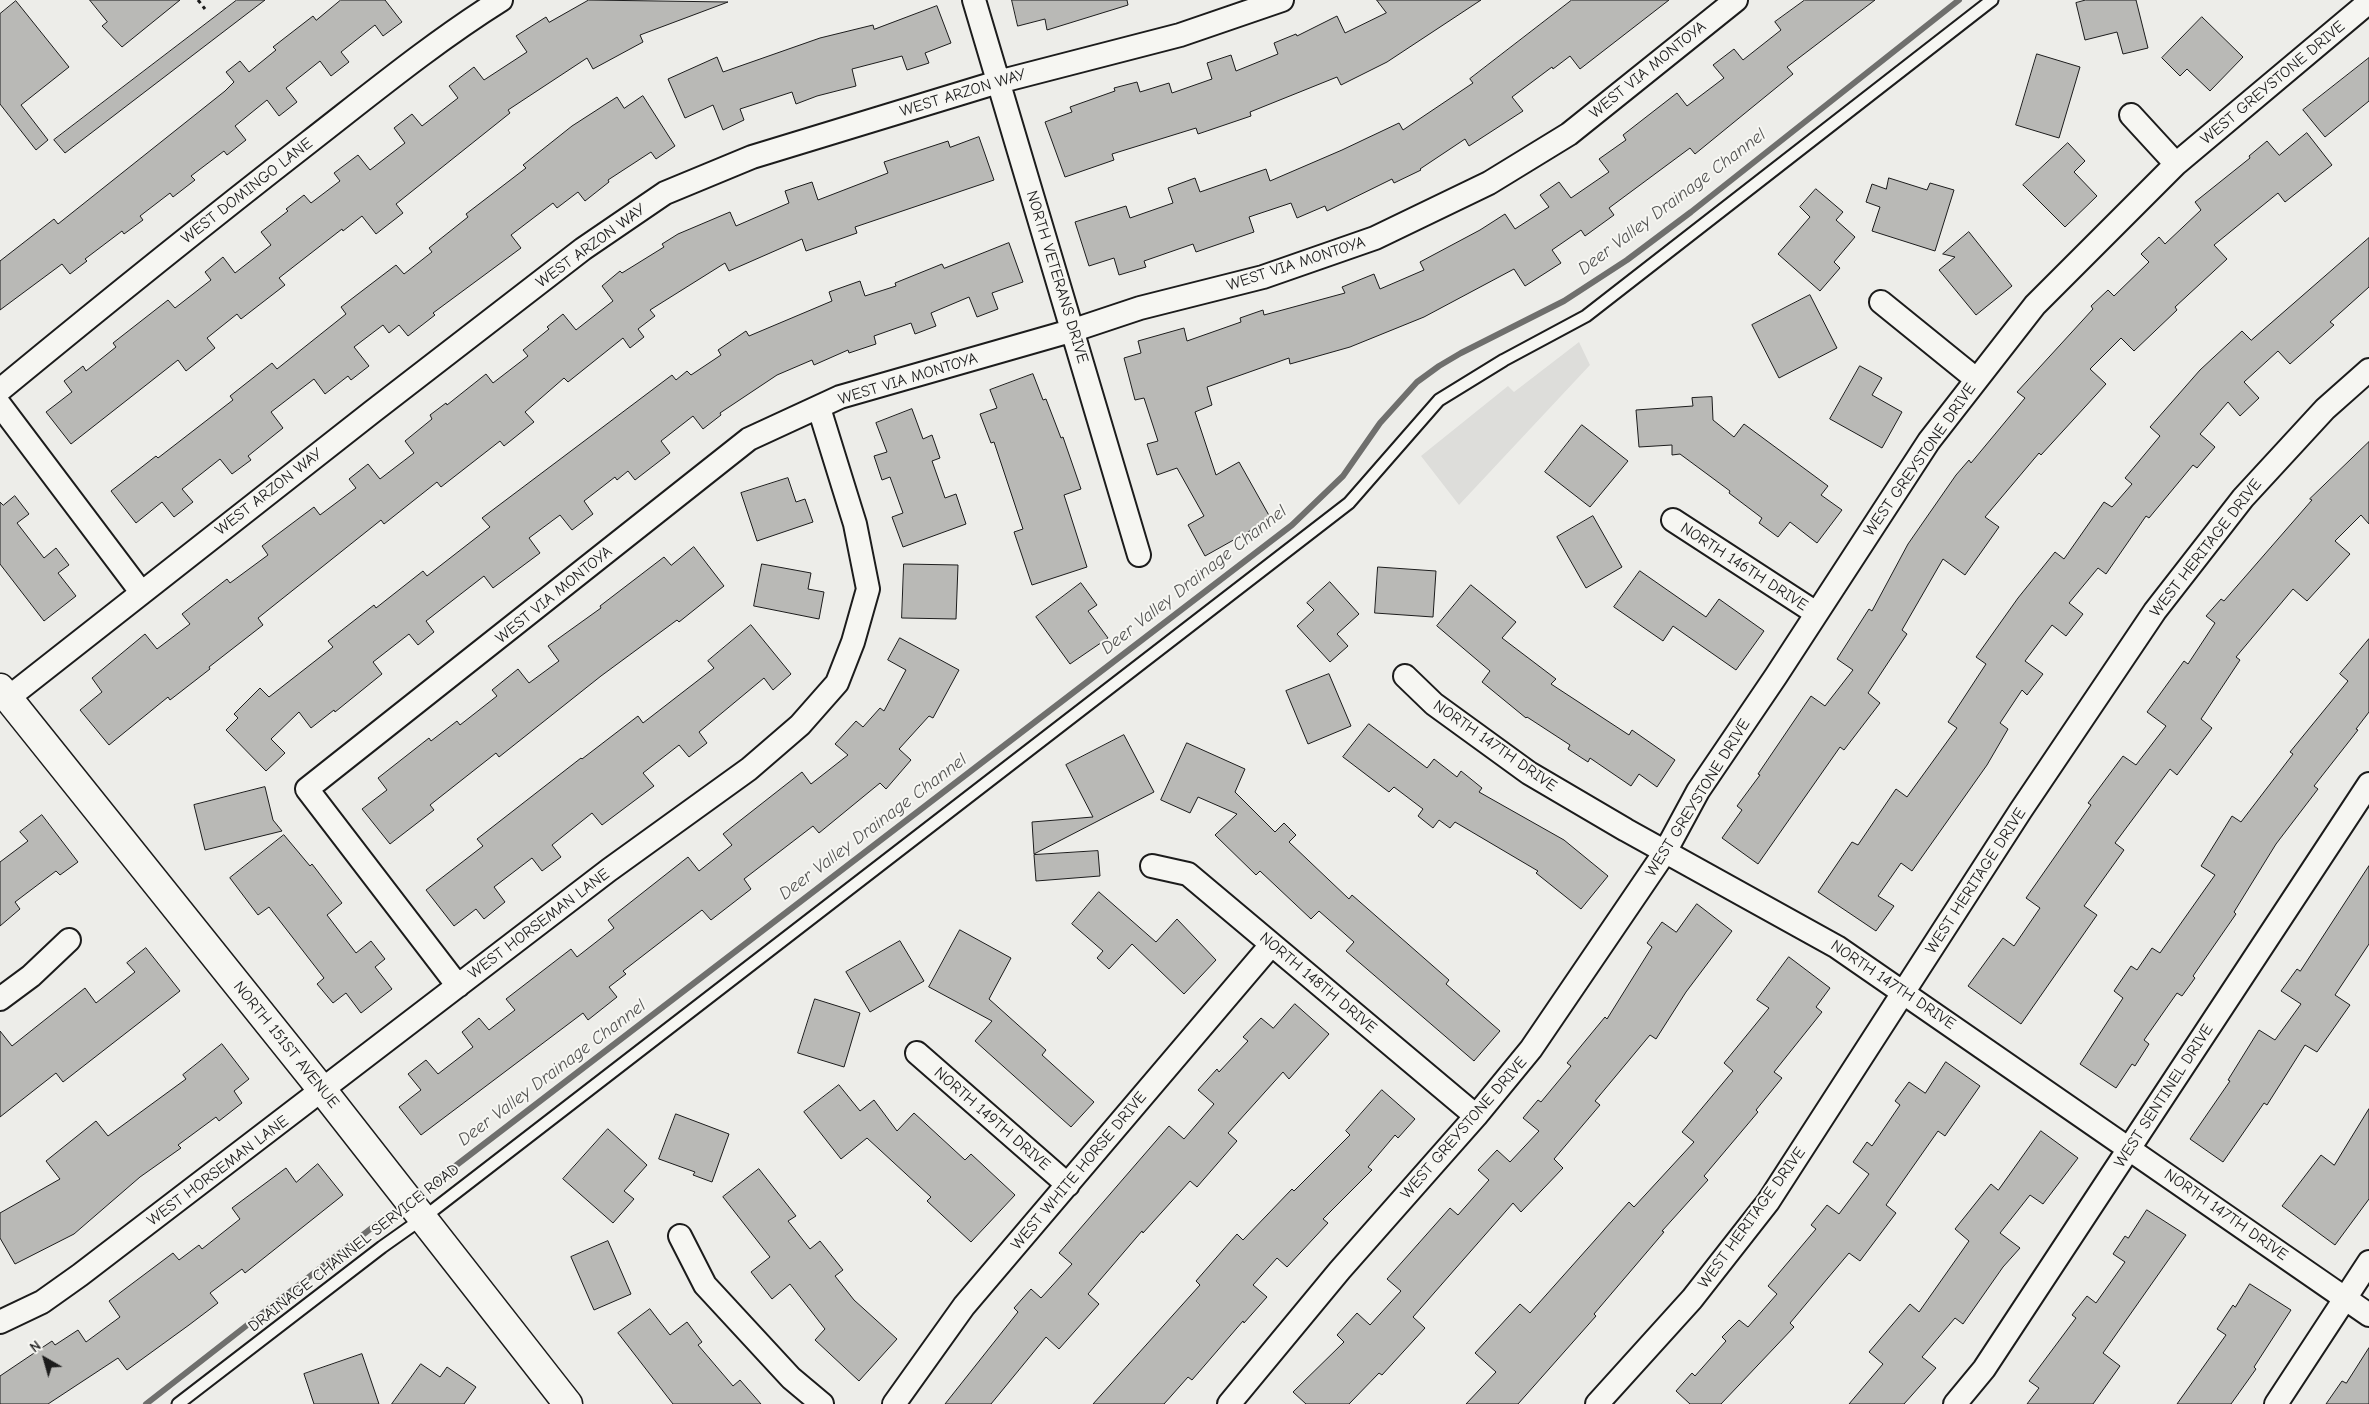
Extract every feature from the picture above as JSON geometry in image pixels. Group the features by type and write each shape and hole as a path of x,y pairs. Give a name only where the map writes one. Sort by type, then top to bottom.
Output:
{"street":[{"name":"WEST DOMINGO LANE","path":"0,390 174,247 374,92 477,15 501,0"},
{"name":"NORTH VETERANS DRIVE","path":"974,0 1074,330 1139,555"},
{"name":"WEST ARZON WAY","path":"4,693 141,592 583,249 665,193 752,157 998,82 1180,34 1282,0"},
{"name":"WEST VIA MONTOYA","path":"458,986 307,789 749,439 840,397 1074,330 1140,308 1263,277 1375,238 1480,187 1568,134 1736,0"},
{"name":"WEST GREYSTONE DRIVE","path":"1229,1404 1340,1270 1476,1116 1531,1049 1665,852 1698,791 1929,441 2035,305 2176,164 2369,2"},
{"path":"2131,115 2176,164"},
{"path":"1881,302 1976,379"},
{"name":"WEST HERITAGE DRIVE","path":"1597,1404 1692,1299 1768,1202 2021,810 2155,611 2243,498 2325,408 2369,370"},
{"path":"0,405 141,592"},
{"name":"WEST HORSEMAN LANE","path":"0,1322 42,1302 80,1275 323,1091 609,870 749,769 800,725 837,683 853,642 868,588 855,524 819,408"},
{"name":"NORTH 146TH DRIVE","path":"1673,520 1816,614"},
{"name":"NORTH 147TH DRIVE","path":"1405,676 1434,704 1529,773 1665,852 1838,946 2369,1315"},
{"name":"NORTH 151ST AVENUE","path":"4,693 323,1091 568,1404"},
{"name":"WEST SENTINEL DRIVE","path":"1955,1404 1984,1369 2369,784"},
{"name":"NORTH 148TH DRIVE","path":"1152,866 1188,874 1476,1116"},
{"path":"0,999 31,976 69,940"},
{"name":"WEST WHITE HORSE DRIVE","path":"894,1404 964,1306 1271,945"},
{"name":"NORTH 149TH DRIVE","path":"917,1053 1068,1185"},
{"path":"680,1236 705,1285 791,1378 822,1404"},
{"path":"2276,1404 2369,1262"}],"lane":[{"name":"DRAINAGE CHANNEL SERVICE ROAD","path":"178,1404 382,1247 423,1218 1349,503 1440,400 1504,360 1586,316 1992,0"}],"path":[{"path":"198,0 204,9"}],"shaded area":[{"path":"1579,342 1590,365 1459,505 1421,456 1508,386 1514,392"}],"building":[{"path":"90,0 180,0 122,47 102,26 107,22"},
{"path":"237,0 265,0 65,153 54,140"},
{"path":"341,0 385,0 402,22 383,36 375,25 341,52 349,62 331,76 320,61 286,88 297,102 279,116 267,100 235,126 246,140 227,155 224,151 191,176 195,180 173,197 170,193 140,216 143,220 124,234 122,231 85,259 87,261 70,274 62,264 0,310 0,261 54,219 58,224 225,91 234,82 226,72 240,61 249,72 276,50 273,47 313,16 316,20"},
{"path":"589,0 728,2 640,35 643,42 593,69 587,58 508,110 510,113 396,204 403,213 376,234 362,216 343,231 342,229 279,278 285,285 241,319 237,314 207,338 215,348 186,371 178,360 71,444 46,412 72,392 64,381 83,366 86,371 116,347 113,343 168,300 175,308 211,280 205,272 223,257 235,273 271,245 261,232 288,211 286,209 304,195 311,203 340,181 334,173 358,155 370,170 405,143 394,128 412,114 422,126 458,98 449,86 474,67 484,80 527,52 516,36 546,17 549,22"},
{"path":"1012,0 1127,0 1128,5 1047,30 1045,19 1018,26"},
{"path":"1377,0 1481,0 1387,62 1341,85 1337,77 1250,112 1251,116 1198,134 1196,128 1112,154 1114,160 1065,177 1045,122 1072,112 1070,107 1115,91 1114,88 1137,82 1140,92 1169,83 1172,93 1212,79 1207,63 1231,55 1236,71 1278,54 1274,43 1296,34 1297,36 1337,16 1345,33 1386,13"},
{"path":"1572,0 1669,0 1580,69 1570,56 1512,97 1523,111 1469,146 1465,139 1421,170 1394,183 1392,179 1327,211 1325,206 1297,218 1291,203 1249,217 1254,232 1196,252 1193,244 1144,261 1146,267 1119,275 1114,258 1089,266 1075,222 1126,206 1130,218 1173,203 1168,188 1195,178 1200,192 1266,169 1270,181 1399,123 1403,130 1473,83 1470,79"},
{"path":"1805,0 1875,0 1787,67 1793,74 1695,154 1690,148 1609,208 1614,215 1585,236 1581,230 1552,250 1561,263 1525,286 1514,269 1424,317 1350,347 1290,364 1289,358 1207,387 1212,405 1195,412 1216,475 1239,462 1271,519 1205,556 1188,525 1204,516 1177,468 1157,475 1147,444 1158,441 1144,398 1135,400 1124,358 1141,353 1138,341 1184,328 1187,341 1241,322 1240,318 1263,310 1264,315 1345,293 1342,287 1374,274 1380,289 1424,270 1420,262 1480,230 1505,214 1515,229 1549,207 1540,195 1559,182 1571,198 1609,172 1599,159 1626,140 1623,135 1677,93 1687,106 1724,78 1713,65 1734,49 1743,60 1781,30 1775,22"},
{"path":"2086,0 2136,0 2148,48 2123,54 2117,32 2085,40 2076,3"},
{"path":"16,1 69,67 21,105 48,140 36,150 0,104 0,14"},
{"path":"937,6 951,43 925,53 929,63 907,70 902,56 852,69 856,86 817,96 796,104 792,92 740,109 744,120 723,130 713,105 685,118 668,79 717,57 723,72 820,38 873,25 874,29"},
{"path":"2202,17 2243,57 2210,91 2187,69 2180,76 2162,58"},
{"path":"2037,54 2080,67 2059,138 2016,125"},
{"path":"2369,58 2369,101 2325,137 2303,110"},
{"path":"643,96 675,146 656,159 651,152 608,180 609,182 585,201 578,192 557,208 553,203 511,235 521,248 433,313 435,315 408,336 399,325 389,333 383,325 354,347 369,366 351,380 348,376 325,394 314,379 271,412 283,428 248,456 251,460 232,474 220,459 182,489 193,502 174,517 162,502 136,523 111,491 156,456 158,458 233,400 230,396 272,363 277,369 346,314 341,307 396,265 404,274 432,252 429,248 468,217 466,214 526,168 523,165 572,126 617,97 624,108"},
{"path":"2307,133 2332,165 2285,202 2278,193 2214,245 2227,259 2175,307 2177,310 2134,351 2121,338 2090,369 2106,384 2041,455 2039,453 1985,517 1999,527 1965,575 1943,559 1902,630 1907,634 1868,693 1880,703 1844,750 1840,747 1758,864 1722,838 1742,810 1737,806 1760,775 1758,774 1811,696 1825,706 1853,670 1837,659 1869,609 1872,611 1908,544 1956,475 1969,460 1971,463 2025,398 2017,392 2093,309 2091,306 2108,290 2114,296 2149,262 2141,254 2159,237 2165,244 2201,210 2195,202 2250,158 2249,156 2267,141 2279,155"},
{"path":"979,137 994,180 855,227 857,233 806,251 802,239 729,271 725,263 650,310 655,316 638,329 644,337 630,348 623,338 568,382 564,378 525,412 534,422 504,446 500,441 441,487 437,482 384,524 381,520 258,618 263,625 209,667 210,669 170,700 168,697 109,745 80,710 102,692 92,678 145,634 157,649 190,624 182,614 227,579 230,583 268,555 262,546 314,507 320,515 356,488 349,479 368,464 380,479 414,453 405,441 432,419 430,415 446,403 447,405 486,374 493,383 528,356 523,350 549,329 547,327 563,314 576,330 613,301 602,286 620,271 622,273 664,247 662,244 678,234 730,212 736,226 789,203 785,191 812,182 818,200 888,173 884,162 948,141 950,147"},
{"path":"2068,143 2085,161 2074,172 2097,196 2065,227 2023,185"},
{"path":"1889,178 1927,190 1930,183 1954,190 1935,251 1872,231 1880,207 1866,202 1872,184 1886,189"},
{"path":"1816,189 1843,212 1836,220 1855,237 1834,262 1840,268 1820,291 1778,254 1810,217 1800,207"},
{"path":"1969,232 2012,286 1976,315 1939,270 1955,257 1943,254"},
{"path":"2369,238 2369,287 2330,322 2334,325 2290,364 2278,351 2244,382 2259,398 2240,416 2228,402 2200,434 2215,447 2197,468 2193,465 2149,518 2146,516 2106,574 2098,568 2069,603 2083,614 2066,636 2052,625 2025,661 2043,674 2027,695 2022,690 2000,723 2008,729 1987,765 1912,871 1901,863 1878,896 1894,906 1876,931 1818,892 1852,842 1858,845 1896,789 1907,797 1957,728 1948,722 1986,664 1976,657 2018,598 2055,552 2064,559 2104,502 2112,507 2132,484 2125,478 2160,436 2150,427 2200,370 2242,331 2251,340"},
{"path":"1009,243 1023,282 992,293 998,309 977,317 969,297 931,313 936,326 915,334 911,323 874,336 876,344 849,353 848,350 814,365 812,360 777,375 720,413 721,415 703,429 693,416 661,441 670,453 635,480 628,471 617,480 615,477 584,501 593,514 572,530 560,515 529,538 540,553 493,588 484,576 426,621 434,632 418,645 409,634 373,662 382,674 335,712 334,710 311,728 299,712 271,739 285,753 266,771 226,730 238,718 234,714 260,688 269,697 333,647 328,641 374,605 376,608 423,571 427,576 490,527 482,518 672,375 676,380 687,371 691,375 721,355 718,350 746,331 749,336 832,301 829,292 860,281 865,296 896,286 895,283 942,264 944,268"},
{"path":"1810,295 1837,348 1779,378 1752,325"},
{"path":"1860,366 1882,378 1872,395 1902,412 1882,448 1830,419"},
{"path":"1033,374 1043,400 1046,399 1061,438 1063,437 1081,489 1064,495 1087,567 1032,585 1014,532 1023,529 994,442 991,443 980,414 997,408 990,390"},
{"path":"1712,397 1713,420 1734,437 1744,424 1828,486 1821,495 1842,510 1817,543 1790,522 1778,537 1759,523 1762,518 1729,493 1730,491 1680,454 1672,455 1672,445 1639,447 1636,410 1693,406 1692,398"},
{"path":"912,409 923,439 932,435 940,458 932,461 945,498 956,494 966,524 903,547 892,517 903,513 890,477 882,480 874,456 887,452 876,423"},
{"path":"1582,425 1628,461 1590,507 1545,472"},
{"path":"2369,442 2369,524 2361,515 2335,541 2350,554 2307,601 2293,589 2236,657 2240,660 2201,719 2212,728 2177,775 2170,769 2115,843 2124,850 2084,906 2097,915 2021,1024 1968,986 2003,938 2014,946 2040,908 2026,898 2091,805 2088,803 2123,756 2136,765 2166,726 2147,712 2184,661 2188,664 2215,623 2206,616 2221,599 2224,601 2312,500 2310,499"},
{"path":"788,478 796,502 805,499 813,522 757,541 741,493"},
{"path":"15,496 29,514 17,523 44,558 56,548 69,565 58,573 76,596 44,621 0,564 0,502 3,505"},
{"path":"1593,516 1622,567 1586,588 1557,537"},
{"path":"694,547 724,586 679,622 677,620 601,676 499,757 496,753 430,805 434,810 390,844 362,809 387,790 378,778 429,738 431,741 457,721 460,725 497,696 492,690 518,669 529,683 559,661 548,646 601,608 600,606 664,557 671,565"},
{"path":"762,564 811,573 808,589 824,592 819,619 754,606"},
{"path":"904,564 958,565 956,619 902,618"},
{"path":"1378,567 1436,571 1433,617 1375,613"},
{"path":"1640,571 1706,617 1719,599 1764,631 1736,670 1673,626 1663,641 1614,607"},
{"path":"1330,582 1359,614 1337,634 1348,646 1330,662 1297,626 1314,610 1307,603"},
{"path":"1081,583 1097,605 1088,611 1108,638 1070,664 1036,617"},
{"path":"1471,585 1516,622 1502,638 1556,679 1551,684 1629,735 1632,730 1675,760 1657,787 1639,774 1631,786 1590,758 1588,762 1568,749 1570,745 1526,718 1482,682 1490,671 1437,626"},
{"path":"751,625 791,674 773,690 764,678 699,732 707,743 689,757 679,745 643,773 654,786 602,825 592,813 552,845 561,857 542,871 532,858 494,887 505,902 484,919 476,909 454,926 426,890 483,846 477,839 581,758 638,716 643,723 714,668 708,661"},
{"path":"900,638 959,670 933,718 929,716 899,749 911,760 886,789 880,783 819,833 813,826 744,879 751,889 711,920 702,910 623,971 626,974 609,987 617,997 588,1020 583,1013 421,1135 399,1107 421,1090 408,1074 426,1060 438,1074 473,1047 462,1032 479,1018 489,1030 515,1010 506,999 571,949 577,957 614,928 608,920 688,857 699,871 732,845 723,834 802,772 811,784 848,755 835,744 856,721 863,727 880,708 884,711 906,670 888,660"},
{"path":"2369,639 2369,712 2356,729 2358,730 2314,786 2318,789 2276,844 2234,912 2236,914 2193,976 2195,978 2182,996 2177,993 2144,1040 2149,1044 2135,1066 2132,1064 2116,1088 2080,1064 2123,998 2114,991 2131,966 2137,970 2152,948 2160,953 2215,875 2201,866 2232,816 2241,822 2293,754 2290,752 2348,681 2340,674"},
{"path":"1329,674 1351,726 1308,744 1286,691"},
{"path":"1369,724 1427,768 1434,759 1457,777 1461,771 1482,788 1479,792 1564,840 1608,876 1581,909 1536,873 1538,871 1455,822 1450,828 1439,820 1433,828 1418,816 1423,809 1394,787 1389,792 1343,757"},
{"path":"1124,735 1154,792 1034,854 1032,822 1093,817 1066,765"},
{"path":"1187,743 1245,769 1235,792 1275,832 1284,823 1296,835 1289,842 1349,899 1352,895 1449,980 1446,984 1500,1031 1474,1061 1346,951 1354,942 1319,911 1311,919 1260,871 1256,875 1215,835 1237,814 1198,797 1190,813 1161,800"},
{"path":"265,787 273,820 282,831 205,850 194,805"},
{"path":"42,815 78,862 60,875 56,871 15,902 20,909 0,926 0,862 28,841 20,832"},
{"path":"284,835 310,866 312,864 342,903 327,915 356,953 371,941 385,959 375,967 392,989 361,1013 346,993 333,1003 317,984 324,978 269,907 258,915 230,878"},
{"path":"1098,851 1100,876 1036,881 1034,855"},
{"path":"2369,866 2369,944 2335,995 2350,1005 2317,1052 2305,1045 2267,1105 2264,1103 2223,1162 2190,1139 2230,1081 2228,1080 2259,1030 2275,1040 2301,1004 2281,991 2297,969 2300,971"},
{"path":"1099,892 1156,942 1177,919 1216,960 1184,994 1132,944 1109,969 1097,958 1103,951 1072,924"},
{"path":"1697,904 1732,931 1686,992 1656,1039 1650,1035 1595,1101 1600,1105 1554,1159 1563,1168 1521,1212 1513,1203 1413,1317 1425,1328 1382,1375 1379,1373 1349,1404 1306,1404 1293,1392 1344,1342 1337,1335 1357,1313 1370,1325 1401,1291 1387,1279 1450,1208 1458,1215 1489,1180 1478,1170 1497,1150 1510,1162 1539,1131 1523,1118 1538,1100 1541,1102 1571,1066 1567,1063 1605,1017 1607,1019 1652,947 1647,943 1662,922 1676,932"},
{"path":"960,930 1011,958 989,999 1046,1050 1042,1055 1094,1102 1071,1127 975,1041 992,1021 929,987"},
{"path":"900,941 924,981 870,1012 846,972"},
{"path":"146,948 180,991 63,1082 56,1073 0,1117 0,1031 12,1046 85,988 96,1003 135,972 127,963"},
{"path":"1789,957 1830,988 1816,1007 1822,1012 1774,1072 1782,1078 1756,1110 1758,1112 1704,1176 1708,1180 1662,1231 1664,1232 1594,1314 1596,1316 1518,1404 1466,1404 1496,1372 1475,1353 1520,1304 1530,1313 1629,1202 1634,1207 1694,1142 1682,1132 1733,1071 1724,1063 1769,1008 1757,1000"},
{"path":"815,999 860,1013 844,1067 798,1053"},
{"path":"1295,1004 1329,1034 1289,1079 1283,1072 1228,1133 1237,1141 1197,1187 1190,1181 1143,1233 1142,1231 1088,1294 1099,1304 1059,1349 1046,1337 991,1404 945,1404 1018,1312 1014,1308 1031,1289 1041,1298 1072,1264 1059,1253 1169,1126 1184,1139 1214,1104 1198,1090 1217,1069 1219,1072 1248,1041 1243,1037 1261,1018 1273,1028"},
{"path":"222,1044 249,1079 234,1091 242,1103 219,1121 216,1117 178,1145 181,1148 140,1177 74,1234 15,1264 0,1238 0,1213 60,1179 46,1161 96,1121 108,1136 186,1079 183,1075"},
{"path":"1946,1062 1980,1086 1945,1136 1938,1131 1886,1205 1896,1213 1860,1261 1849,1253 1790,1323 1794,1327 1721,1404 1690,1404 1676,1391 1692,1373 1695,1376 1726,1341 1722,1337 1739,1320 1748,1327 1777,1294 1768,1286 1816,1229 1811,1225 1827,1205 1839,1214 1869,1174 1853,1162 1867,1142 1872,1146 1900,1105 1895,1101 1909,1082 1925,1093"},
{"path":"839,1085 860,1111 874,1100 897,1131 914,1113 965,1160 971,1154 1015,1195 971,1242 927,1201 931,1197 867,1138 841,1159 804,1112"},
{"path":"1382,1090 1415,1119 1398,1138 1395,1135 1368,1167 1372,1170 1323,1219 1328,1223 1287,1267 1277,1258 1253,1285 1267,1297 1244,1323 1243,1321 1192,1380 1188,1377 1164,1404 1093,1404 1200,1285 1196,1281 1237,1234 1243,1240 1292,1189 1294,1191 1350,1135 1346,1131"},
{"path":"2369,1109 2369,1199 2335,1245 2282,1206 2321,1155 2334,1165"},
{"path":"676,1114 729,1134 712,1182 693,1175 695,1172 659,1159"},
{"path":"608,1129 647,1165 624,1191 634,1199 613,1223 563,1179"},
{"path":"2041,1131 2078,1158 2043,1204 2030,1195 2000,1233 2020,1248 2003,1267 1963,1324 1955,1318 1922,1357 1936,1368 1904,1404 1849,1404 1883,1364 1869,1352 1910,1304 1919,1312 1969,1241 1955,1229 1991,1184 1998,1190"},
{"path":"318,1164 343,1195 245,1273 242,1269 210,1293 218,1303 189,1325 127,1370 118,1358 48,1404 0,1404 0,1376 52,1341 55,1345 78,1330 86,1342 120,1317 109,1301 173,1253 179,1260 199,1245 202,1249 240,1219 232,1208 286,1168 296,1182"},
{"path":"759,1169 796,1216 788,1221 810,1249 820,1241 843,1270 835,1276 854,1300 897,1339 859,1381 815,1340 825,1329 790,1284 772,1299 751,1272 770,1257 723,1197"},
{"path":"2147,1210 2186,1235 2103,1353 2120,1366 2093,1404 2027,1404 2039,1388 2029,1381 2076,1318 2072,1315 2087,1296 2096,1303 2125,1262 2113,1254 2125,1236 2128,1238"},
{"path":"608,1241 631,1294 594,1310 571,1257"},
{"path":"2250,1284 2291,1310 2254,1367 2256,1369 2231,1404 2177,1404 2226,1335 2217,1329 2233,1305 2235,1307"},
{"path":"650,1309 670,1335 687,1322 702,1342 698,1345 733,1386 740,1380 761,1404 673,1404 618,1333"},
{"path":"2369,1348 2369,1404 2326,1404 2342,1381 2346,1383"},
{"path":"362,1354 379,1404 314,1404 304,1374"},
{"path":"421,1364 440,1377 447,1367 476,1387 464,1404 392,1404"}],"waterway":[{"name":"Deer Valley Drainage Channel","path":"437,1180 1292,525 1343,476 1380,423 1417,382 1461,353 1564,301 1627,260 1691,212 1959,0"},
{"name":"Deer Valley Drainage Channel","path":"146,1404 378,1223"}]}
